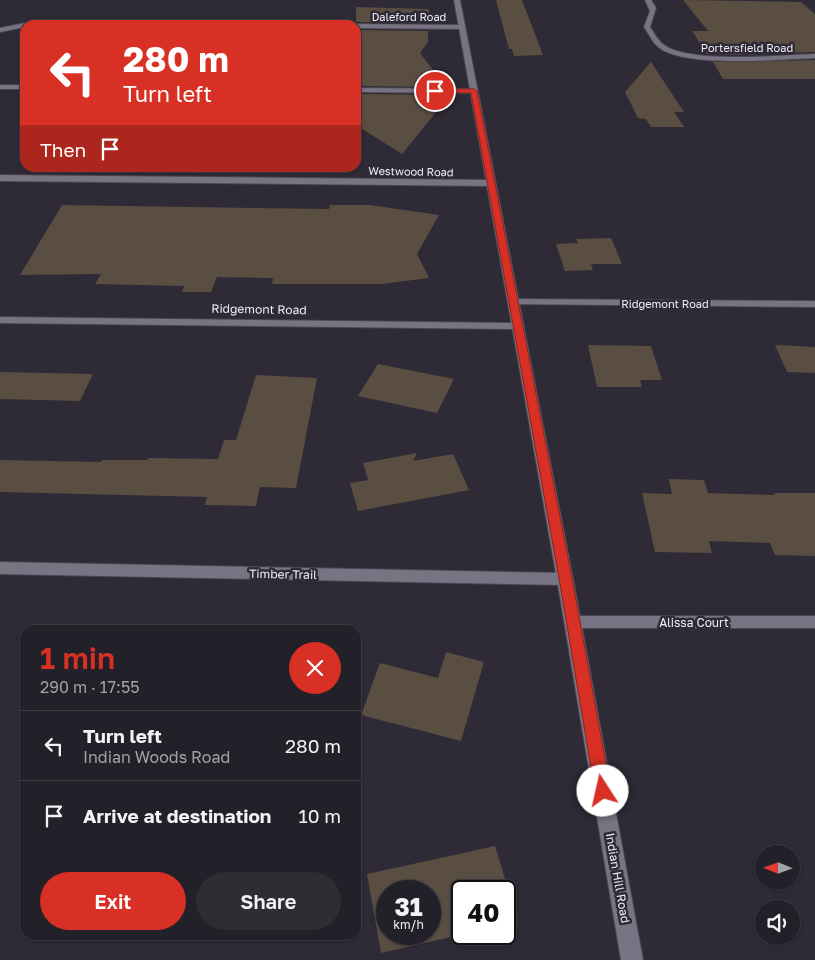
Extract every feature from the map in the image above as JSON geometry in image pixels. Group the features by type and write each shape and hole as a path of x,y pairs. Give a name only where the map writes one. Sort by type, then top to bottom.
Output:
{"street":[{"name":"Indian Hill Road","path":"457,0 566,578 632,960"},
{"name":"Portersfield Road","path":"648,0 654,11 647,27 660,45 679,54 718,58 815,56"},
{"path":"0,30 20,26"},
{"name":"Daleford Road","path":"361,26 462,27"},
{"path":"0,87 20,87"},
{"path":"361,90 474,91"},
{"name":"Westwood Road","path":"0,178 491,183"},
{"name":"Ridgemont Road","path":"514,302 815,304"},
{"name":"Ridgemont Road","path":"0,320 518,326"},
{"name":"Timber Trail","path":"0,568 566,578"},
{"name":"Alissa Court","path":"573,622 815,622"}],"building":[{"path":"496,0 522,0 543,55 514,56 512,49 509,49"},
{"path":"683,0 801,2 815,14 815,52 737,55 707,54 692,31 708,31"},
{"path":"356,7 429,9 428,23 361,22 361,20 356,20"},
{"path":"361,30 428,31 428,42 420,53 446,87 361,86"},
{"path":"815,60 815,79 723,79 713,62"},
{"path":"651,62 684,112 674,112 684,127 651,127 646,119 638,118 625,92"},
{"path":"361,94 450,95 402,154 361,128"},
{"path":"62,205 329,209 330,205 370,205 439,215 417,254 429,278 381,284 272,284 273,278 217,277 211,292 182,292 184,286 95,284 101,274 20,275"},
{"path":"611,238 622,264 591,264 593,270 565,271 556,244 578,243 576,239"},
{"path":"588,345 651,346 662,380 640,380 642,387 597,387"},
{"path":"775,345 815,347 815,373 787,372"},
{"path":"378,364 454,379 437,413 358,396"},
{"path":"0,372 93,374 80,401 0,399"},
{"path":"256,375 317,378 296,488 260,487 256,506 205,505 207,497 0,492 0,460 101,462 102,460 147,460 148,458 218,459 224,440 236,440"},
{"path":"417,453 413,461 453,454 469,490 358,511 350,483 368,480 363,463"},
{"path":"669,479 704,480 708,493 775,495 774,493 815,493 815,556 775,555 770,543 709,541 712,553 655,552 642,493 672,494"},
{"path":"446,652 484,662 461,741 361,715 380,663 438,678"},
{"path":"495,846 505,880 451,880 451,937 441,939 441,880 376,880 376,925 367,874"},
{"path":"380,945 416,945 381,953"}],"route":[{"path":"435,91 474,91 566,578 603,791"}]}
